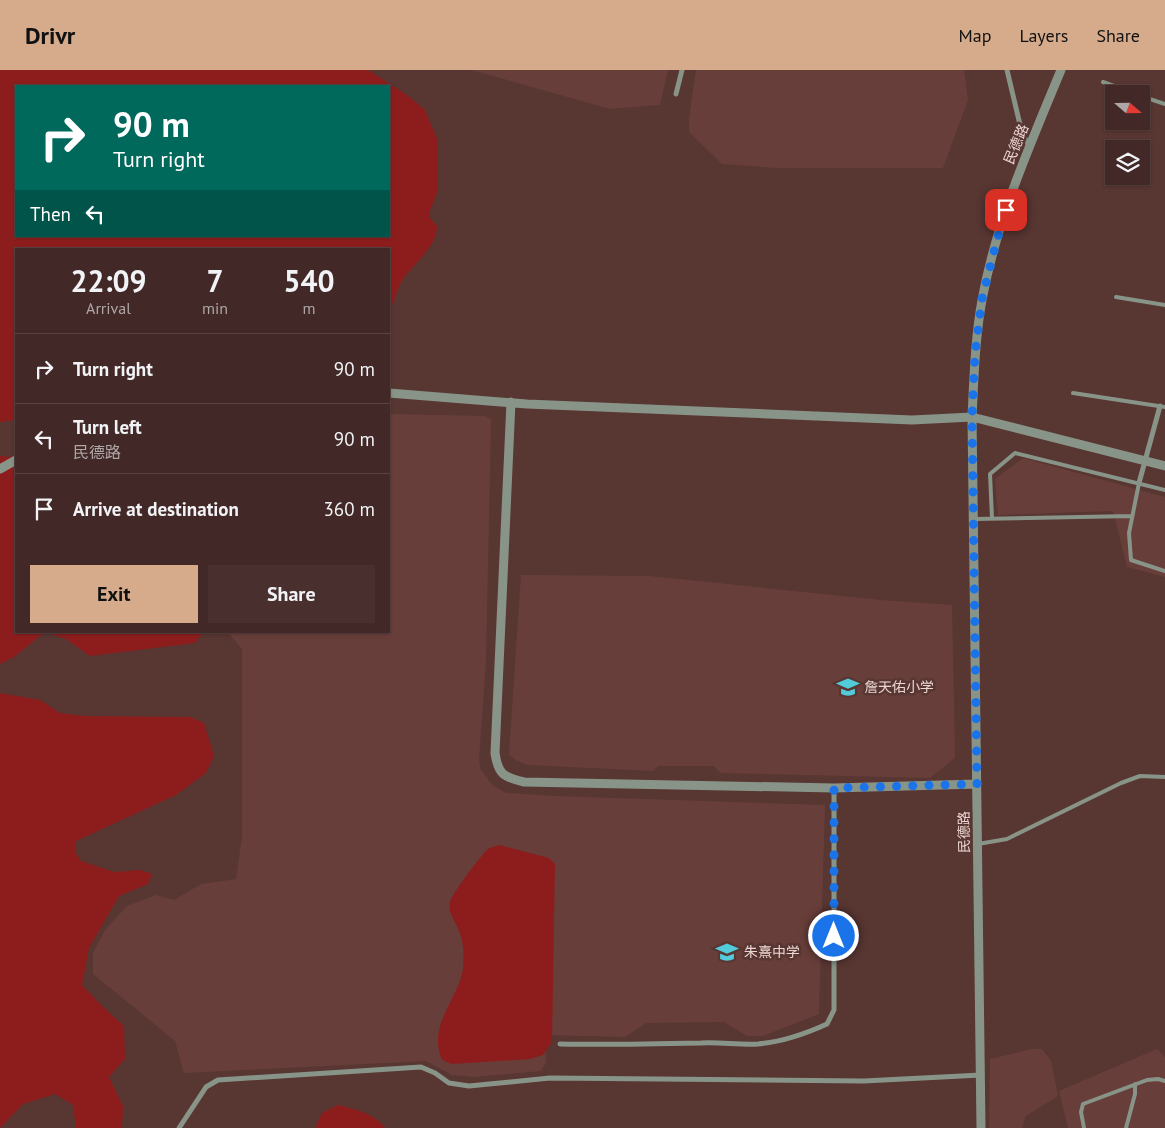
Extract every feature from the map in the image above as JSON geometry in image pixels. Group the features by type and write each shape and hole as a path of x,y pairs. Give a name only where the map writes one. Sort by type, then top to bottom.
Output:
{"street":[{"path":"676,94 682,70"},
{"path":"1007,70 1022,133 1029,147"},
{"name":"民德路","path":"981,1128 972,417 975,354 982,299 997,240 1016,180 1061,70"},
{"path":"390,393 511,402 912,420 972,417 1165,466"},
{"path":"511,402 495,753 497,768 507,778 524,782 834,788 977,784"},
{"path":"1139,483 1162,407"},
{"path":"0,469 15,461"},
{"path":"560,1044 622,1045 724,1042 756,1044 776,1042 813,1031 827,1024 834,1010 834,788"},
{"path":"179,1128 206,1087 218,1080 421,1067 435,1073 449,1083 469,1086 550,1078 864,1081 981,1075"}],"lane":[{"path":"1103,82 1111,85"},
{"path":"1150,99 1165,104"},
{"path":"1116,297 1165,305"},
{"path":"1073,393 1162,407"},
{"path":"992,518 990,474 1015,453 1165,490"},
{"path":"1139,483 1129,533 1131,560 1165,571"},
{"path":"974,519 1132,516"},
{"path":"978,844 1007,839 1120,783 1140,776 1165,777"},
{"path":"1084,1128 1081,1112 1083,1104 1147,1080 1158,1079 1165,1081"},
{"path":"1126,1128 1135,1094 1135,1084"}],"shaded area":[{"path":"0,70 368,70 407,95 425,110 438,141 438,190 430,211 430,218 437,226 436,234 429,248 402,281 390,308 390,248 15,248 15,420 0,422"},
{"path":"472,70 668,70 660,105 610,109"},
{"path":"696,70 964,70 968,100 943,168 776,168 722,164 689,132"},
{"path":"390,414 485,416 491,419 486,662 479,759 480,768 492,785 506,793 825,805 819,1014 763,1036 747,1036 724,1022 646,1023 625,1037 545,1035 546,1063 541,1071 474,1077 452,1075 426,1061 184,1073 175,1041 93,974 93,953 105,930 127,906 156,895 174,900 201,884 236,879 242,837 242,649 229,633 390,633"},
{"path":"0,456 15,456 15,633 44,633 14,657 0,664"},
{"path":"1023,458 1165,497 1165,577 1127,567 1113,511 998,515 995,479"},
{"path":"521,575 650,576 881,600 952,605 955,758 930,778 720,773 714,766 658,766 653,771 528,765 517,761 509,755"},
{"path":"48,633 202,633 195,643 90,656 66,639"},
{"path":"0,693 40,700 60,713 85,716 190,717 204,723 214,756 206,773 176,795 76,841 75,852 81,861 114,872 140,870 152,874 148,884 119,896 89,948 82,985 124,1026 125,1059 109,1077 123,1106 122,1128 76,1128 73,1105 55,1094 23,1104 0,1128"},
{"path":"499,845 549,858 555,864 552,1042 543,1055 530,1059 452,1064 442,1060 438,1047 438,1035 441,1024 456,991 463,969 462,940 449,906 461,883 485,852 489,848"},
{"path":"1031,1049 1042,1049 1051,1061 1058,1096 1026,1116 1022,1128 989,1128 990,1059"},
{"path":"1157,1049 1165,1057 1165,1128 1068,1128 1059,1091"},
{"path":"338,1105 358,1110 376,1119 385,1128 315,1128 322,1113"}],"place":[{"name":"詹天佑小学","path":"848,687"},
{"name":"朱熹中学","path":"727,952"}],"route":[{"path":"834,936 834,788 977,784 972,417 975,354 982,299 1006,210"}]}
